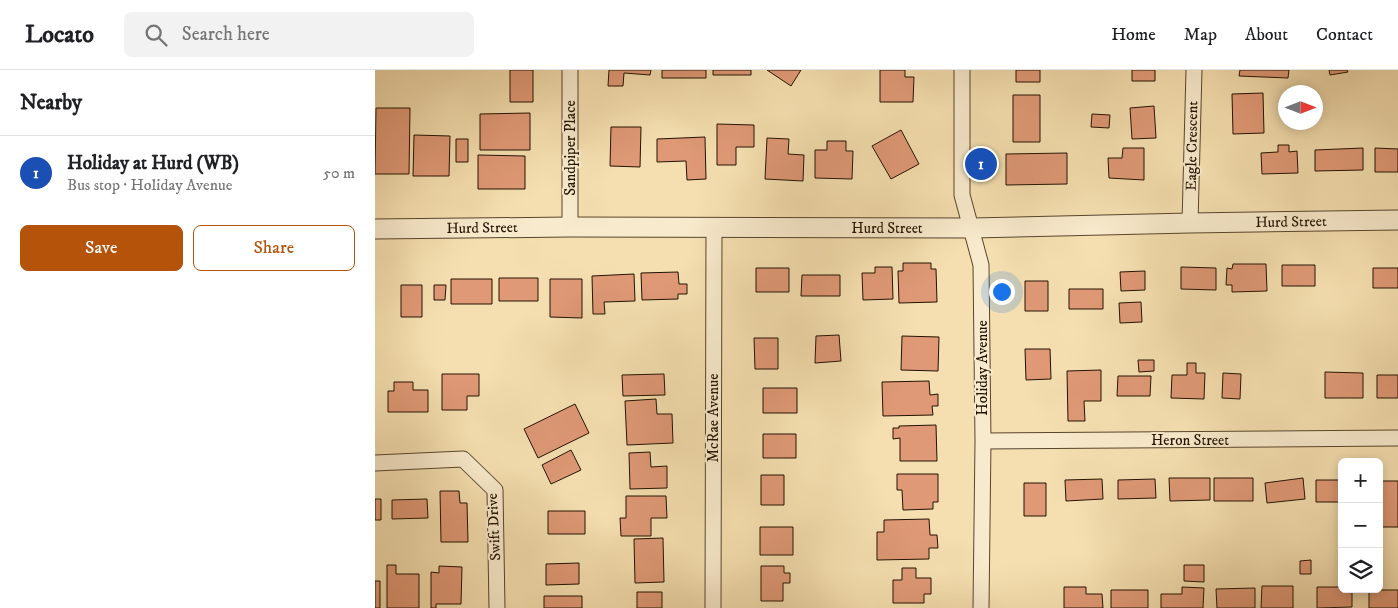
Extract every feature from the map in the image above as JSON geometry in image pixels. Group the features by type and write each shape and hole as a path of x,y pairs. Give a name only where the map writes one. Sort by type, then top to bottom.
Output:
{"street":[{"name":"Sandpiper Place","path":"570,70 570,227"},
{"name":"Holiday Avenue","path":"962,70 962,195 981,265 983,441 981,608"},
{"name":"Eagle Crescent","path":"1190,223 1194,70"},
{"name":"Hurd Street","path":"375,228 971,228 1398,220"},
{"name":"McRae Avenue","path":"713,608 714,228"},
{"name":"Heron Street","path":"983,441 1398,438"},
{"name":"Swift Drive","path":"375,463 463,459 495,490 497,608"}],"building":[{"path":"510,70 533,70 533,102 510,102"},
{"path":"609,70 651,70 650,75 624,73 623,86 608,86"},
{"path":"662,70 706,70 706,78 662,78"},
{"path":"713,70 751,70 751,75 713,75"},
{"path":"767,70 801,70 791,86"},
{"path":"880,70 905,70 905,77 914,77 913,102 880,102"},
{"path":"1016,70 1040,70 1040,82 1016,82"},
{"path":"1132,70 1155,70 1155,81 1132,81"},
{"path":"1240,70 1289,70 1288,78 1239,76"},
{"path":"1329,70 1347,70 1348,72 1330,75"},
{"path":"1263,93 1264,133 1233,134 1232,94"},
{"path":"1013,95 1040,95 1040,142 1013,142"},
{"path":"1154,106 1156,138 1132,139 1130,108"},
{"path":"376,108 410,108 409,174 375,174"},
{"path":"530,113 530,150 480,150 480,114"},
{"path":"1092,114 1110,115 1109,128 1091,127"},
{"path":"717,124 754,125 754,147 736,147 736,165 717,165"},
{"path":"611,127 641,127 640,167 610,166"},
{"path":"901,130 919,164 891,179 872,146"},
{"path":"414,135 450,136 449,176 413,176"},
{"path":"705,137 706,179 687,180 686,161 657,162 657,139"},
{"path":"767,138 789,139 788,154 804,155 803,181 765,179"},
{"path":"456,139 468,139 468,162 456,162"},
{"path":"827,141 846,141 846,151 853,151 852,179 815,178 815,150 827,150"},
{"path":"1278,145 1289,145 1289,152 1297,151 1298,173 1262,174 1261,153 1278,152"},
{"path":"1123,148 1144,148 1144,180 1109,178 1108,158 1122,158"},
{"path":"1363,148 1363,170 1315,171 1315,150"},
{"path":"1375,148 1398,149 1398,172 1375,172"},
{"path":"1067,153 1067,184 1006,185 1006,154"},
{"path":"478,155 525,156 525,189 478,189"},
{"path":"903,263 931,263 931,269 936,269 937,302 899,303 898,271 903,271"},
{"path":"1233,264 1266,264 1267,291 1232,292 1232,285 1226,285 1227,268 1232,269"},
{"path":"1282,265 1315,265 1315,286 1282,286"},
{"path":"875,267 892,267 893,299 863,300 862,273 875,273"},
{"path":"1181,267 1216,268 1216,290 1181,289"},
{"path":"756,268 789,268 789,292 756,292"},
{"path":"1373,268 1398,268 1398,288 1373,288"},
{"path":"1145,271 1145,290 1121,291 1120,272"},
{"path":"678,272 679,284 687,284 687,294 678,294 678,299 642,300 641,273"},
{"path":"634,274 635,301 604,302 605,314 593,314 592,276"},
{"path":"802,275 840,275 840,296 801,296"},
{"path":"499,278 538,278 538,301 499,301"},
{"path":"451,279 492,279 492,304 451,304"},
{"path":"550,279 582,279 582,318 550,317"},
{"path":"1025,281 1048,281 1048,311 1025,311"},
{"path":"401,285 422,285 422,317 401,317"},
{"path":"434,285 446,285 445,300 434,300"},
{"path":"1069,289 1103,289 1103,309 1069,309"},
{"path":"1141,302 1142,322 1120,323 1119,303"},
{"path":"839,335 841,361 815,363 816,336"},
{"path":"902,336 939,337 938,371 901,370"},
{"path":"754,338 778,338 778,369 755,369"},
{"path":"1025,349 1050,349 1051,379 1026,380"},
{"path":"1138,360 1154,360 1154,371 1139,372"},
{"path":"1187,363 1196,363 1196,373 1205,373 1204,399 1171,398 1172,375 1187,375"},
{"path":"1101,370 1101,401 1084,401 1085,421 1068,421 1067,371"},
{"path":"1325,372 1363,373 1363,398 1325,398"},
{"path":"1223,373 1241,374 1240,399 1222,398"},
{"path":"442,374 479,374 479,396 467,396 467,410 442,410"},
{"path":"664,374 665,395 623,396 622,375"},
{"path":"1377,375 1398,375 1398,398 1377,398"},
{"path":"1118,376 1151,376 1150,396 1117,396"},
{"path":"929,381 930,395 938,394 938,406 932,406 933,415 883,416 882,382"},
{"path":"394,382 413,382 413,390 428,390 428,412 388,412 388,391 394,391"},
{"path":"763,388 797,388 797,413 763,413"},
{"path":"656,399 657,414 672,414 673,443 627,445 625,401"},
{"path":"575,404 589,433 538,458 524,429"},
{"path":"936,425 937,461 900,461 900,438 893,439 893,428 899,428 899,426"},
{"path":"763,434 796,434 796,458 763,458"},
{"path":"571,450 581,470 551,484 542,465"},
{"path":"650,452 651,467 667,466 667,488 630,489 629,453"},
{"path":"897,474 938,474 938,502 933,502 933,509 903,510 902,490 897,490"},
{"path":"761,475 784,475 784,505 761,505"},
{"path":"1169,478 1210,478 1210,500 1170,501"},
{"path":"1214,478 1253,478 1253,501 1214,501"},
{"path":"1303,478 1305,499 1267,503 1265,483"},
{"path":"1102,479 1103,499 1066,501 1065,480"},
{"path":"1155,479 1156,498 1118,499 1118,480"},
{"path":"1316,480 1338,480 1338,502 1316,502"},
{"path":"1383,481 1398,481 1398,527 1383,527"},
{"path":"1024,483 1046,483 1046,516 1024,516"},
{"path":"440,491 459,491 460,503 467,503 468,542 441,542"},
{"path":"626,496 666,496 667,518 651,518 651,536 621,536 620,518 626,518"},
{"path":"375,499 381,499 381,520 375,520"},
{"path":"427,499 428,518 392,519 392,500"},
{"path":"548,511 585,511 585,534 548,534"},
{"path":"929,519 930,535 937,535 938,548 929,548 929,559 877,560 877,532 884,532 884,520"},
{"path":"760,527 793,527 793,555 760,555"},
{"path":"663,538 664,582 635,583 634,539"},
{"path":"1311,560 1311,574 1300,574 1300,561"},
{"path":"579,563 579,584 546,585 546,564"},
{"path":"387,565 396,565 396,574 419,574 419,608 387,608"},
{"path":"1184,565 1204,565 1204,582 1184,581"},
{"path":"439,566 462,567 461,604 436,604 436,608 431,608 431,572 439,573"},
{"path":"761,566 784,566 784,573 790,573 790,583 783,583 783,601 761,601"},
{"path":"902,568 916,568 916,578 931,578 931,594 924,594 924,603 893,603 893,580 902,580"},
{"path":"375,581 380,581 380,608 375,608"},
{"path":"1262,586 1293,586 1293,608 1261,608"},
{"path":"1064,587 1086,587 1086,594 1102,594 1103,608 1064,608"},
{"path":"1182,587 1204,588 1203,608 1161,608 1161,594 1182,594"},
{"path":"1317,587 1338,587 1338,593 1352,593 1352,607 1317,608"},
{"path":"1255,588 1255,608 1217,608 1216,589"},
{"path":"1111,590 1148,590 1148,608 1111,608"},
{"path":"1383,590 1398,590 1398,608 1369,608 1369,593 1383,593"},
{"path":"637,592 662,592 662,608 637,608"},
{"path":"544,596 582,596 582,608 544,608"}],"place":[{"name":"Holiday at Hurd (WB)","path":"981,164"}]}
